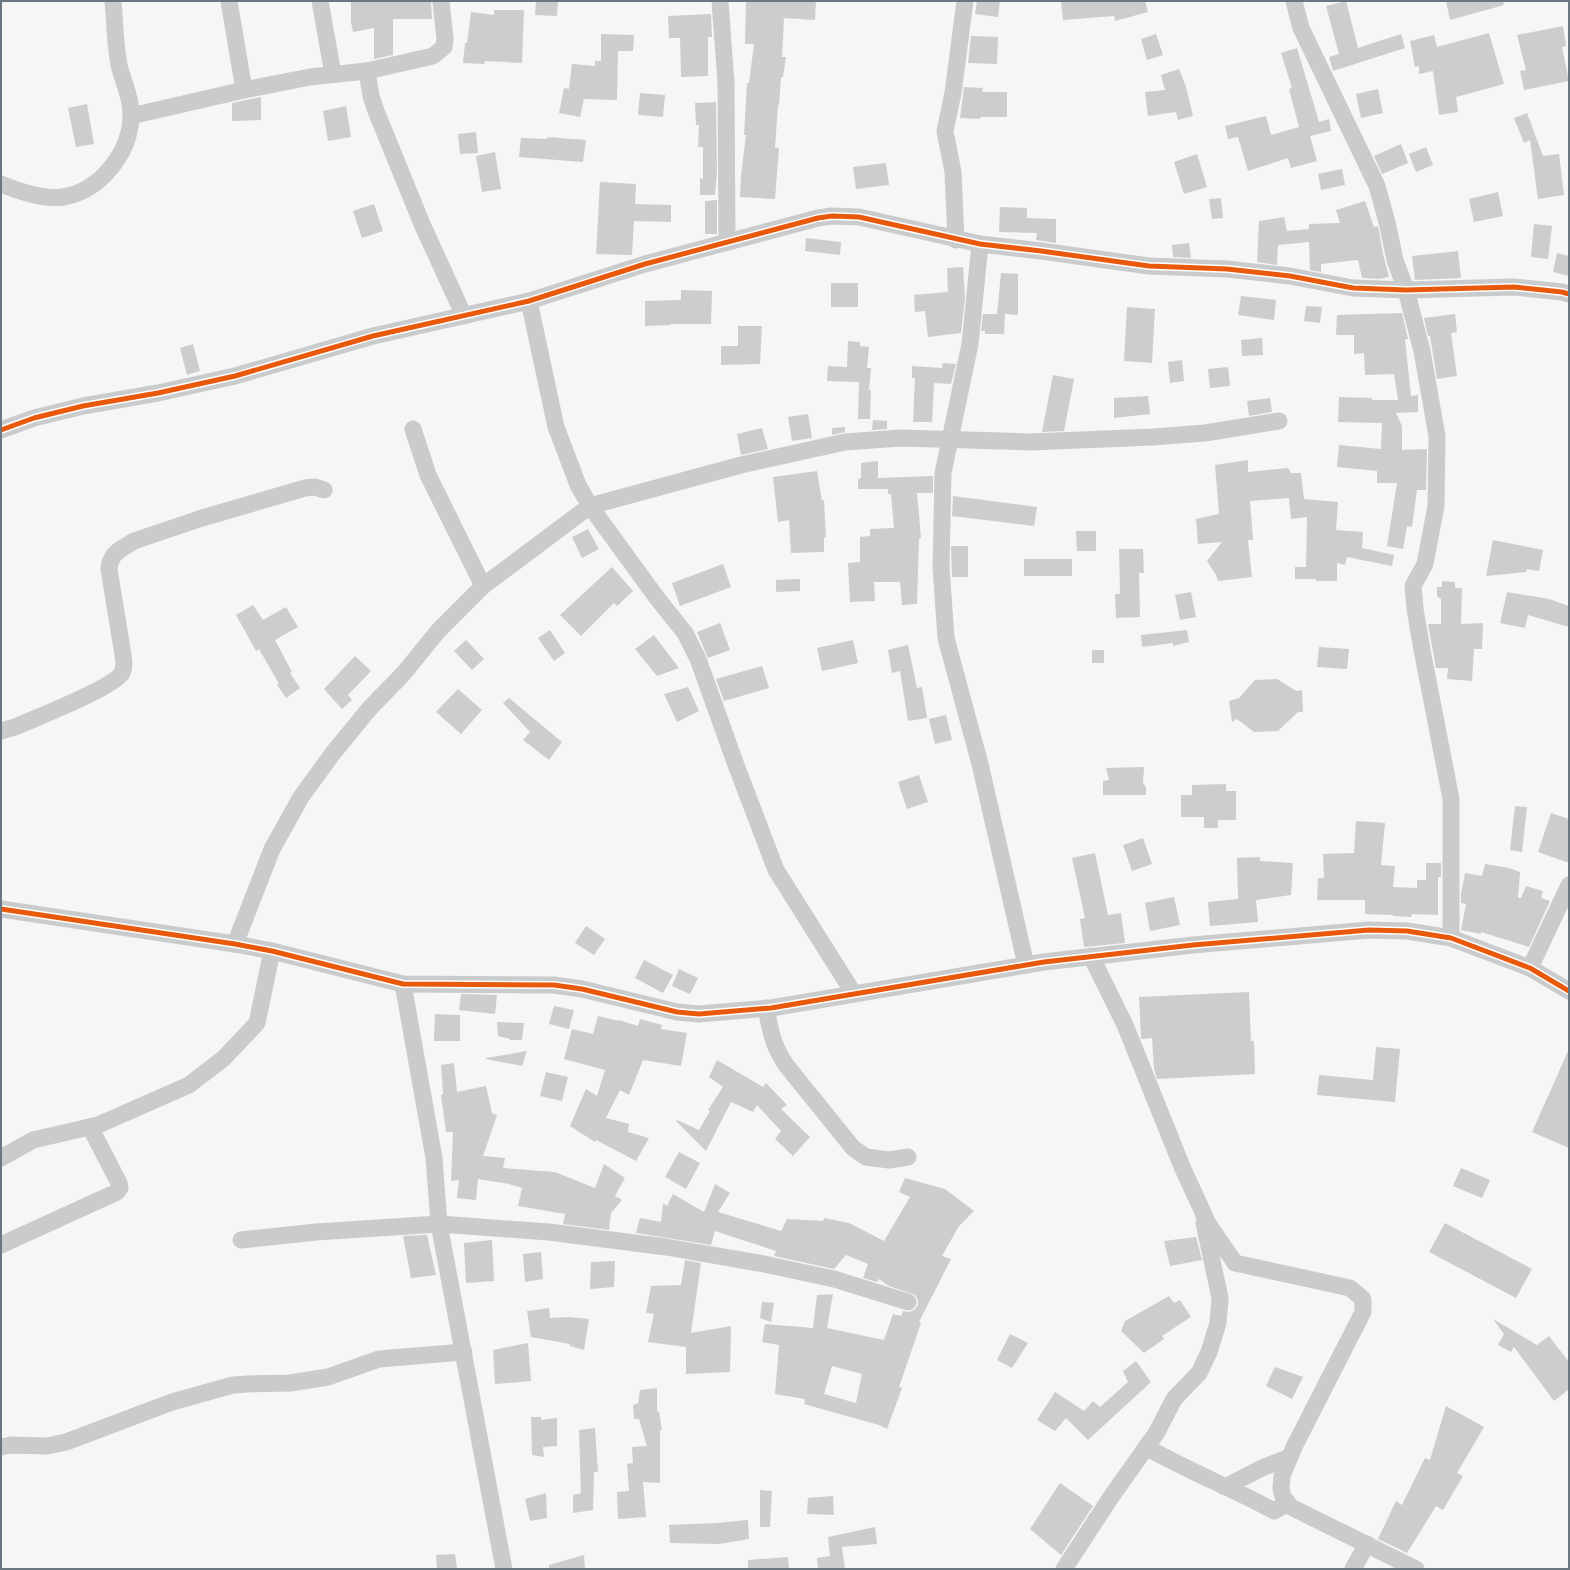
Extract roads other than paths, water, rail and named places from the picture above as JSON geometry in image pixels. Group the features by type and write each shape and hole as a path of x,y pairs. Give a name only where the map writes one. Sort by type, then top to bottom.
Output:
{"street":[{"path":"1,184 34,195 62,197 84,190 99,180 114,163 124,147 130,131 130,101 119,65 113,1"},
{"path":"229,1 244,90"},
{"path":"320,1 333,74"},
{"path":"131,116 244,90 310,77 367,71 433,56 440,52 444,47 445,39 441,1"},
{"path":"720,1 726,83 727,242"},
{"path":"956,240 953,172 945,131 953,93 965,1"},
{"path":"1294,1 1304,35 1377,186 1388,222 1395,260 1406,290 1422,351 1437,436 1436,506 1425,564 1414,586 1415,610 1451,799 1451,938"},
{"path":"367,71 371,96 376,111 422,224 464,316"},
{"path":"1,430 34,418 83,406 158,393 235,376 373,336 529,302 645,264 818,218 832,216 859,217 956,240 980,244 1149,266 1227,269 1290,276 1353,288 1406,290 1514,287 1569,294"},
{"path":"980,244 972,337 949,439 943,473 941,567 946,638 980,764 1026,965"},
{"path":"529,302 556,427 578,486 590,506 657,598 685,632 692,644 776,870 854,994"},
{"path":"235,944 272,849 301,797 333,753 370,708 404,673 438,631 483,586 590,506 741,465 845,442 888,438 1031,442 1154,437 1205,433 1280,421"},
{"path":"413,428 428,476 483,586"},
{"path":"1,731 15,727 105,687 121,673 124,665 123,655 109,569 110,562 118,551 134,541 210,516 305,488 315,487 324,490"},
{"path":"1530,968 1569,885"},
{"path":"1,909 235,944 272,951 403,984 554,985 582,989 677,1012 699,1014 766,1008 1026,965 1092,956 1193,945 1369,930 1407,931 1451,938 1530,968 1569,991"},
{"path":"1,1158 33,1140 98,1125 189,1086 224,1058 257,1022 272,951"},
{"path":"1092,956 1125,1025 1183,1169 1201,1208 1208,1222 1235,1263 1350,1288 1363,1299 1363,1312 1290,1457 1282,1476 1281,1489 1283,1497 1291,1506 1416,1569"},
{"path":"403,984 434,1158 439,1224 504,1569"},
{"path":"766,1008 774,1044 778,1054 853,1148 866,1157 889,1160 908,1157"},
{"path":"1,1245 117,1192 120,1188 119,1183 90,1127"},
{"path":"1064,1569 1110,1497 1157,1432 1174,1399 1199,1374 1209,1352 1218,1322 1220,1298 1201,1208"},
{"path":"242,1240 316,1232 439,1224 549,1232 666,1247 764,1264 834,1279 908,1302"},
{"path":"1,1447 11,1445 47,1446 66,1442 172,1402 233,1385 290,1384 328,1377 379,1359 464,1352"},
{"path":"1146,1447 1170,1461 1274,1511 1288,1503"},
{"path":"1225,1487 1262,1468 1290,1457"},
{"path":"1353,1569 1367,1544"}]}
